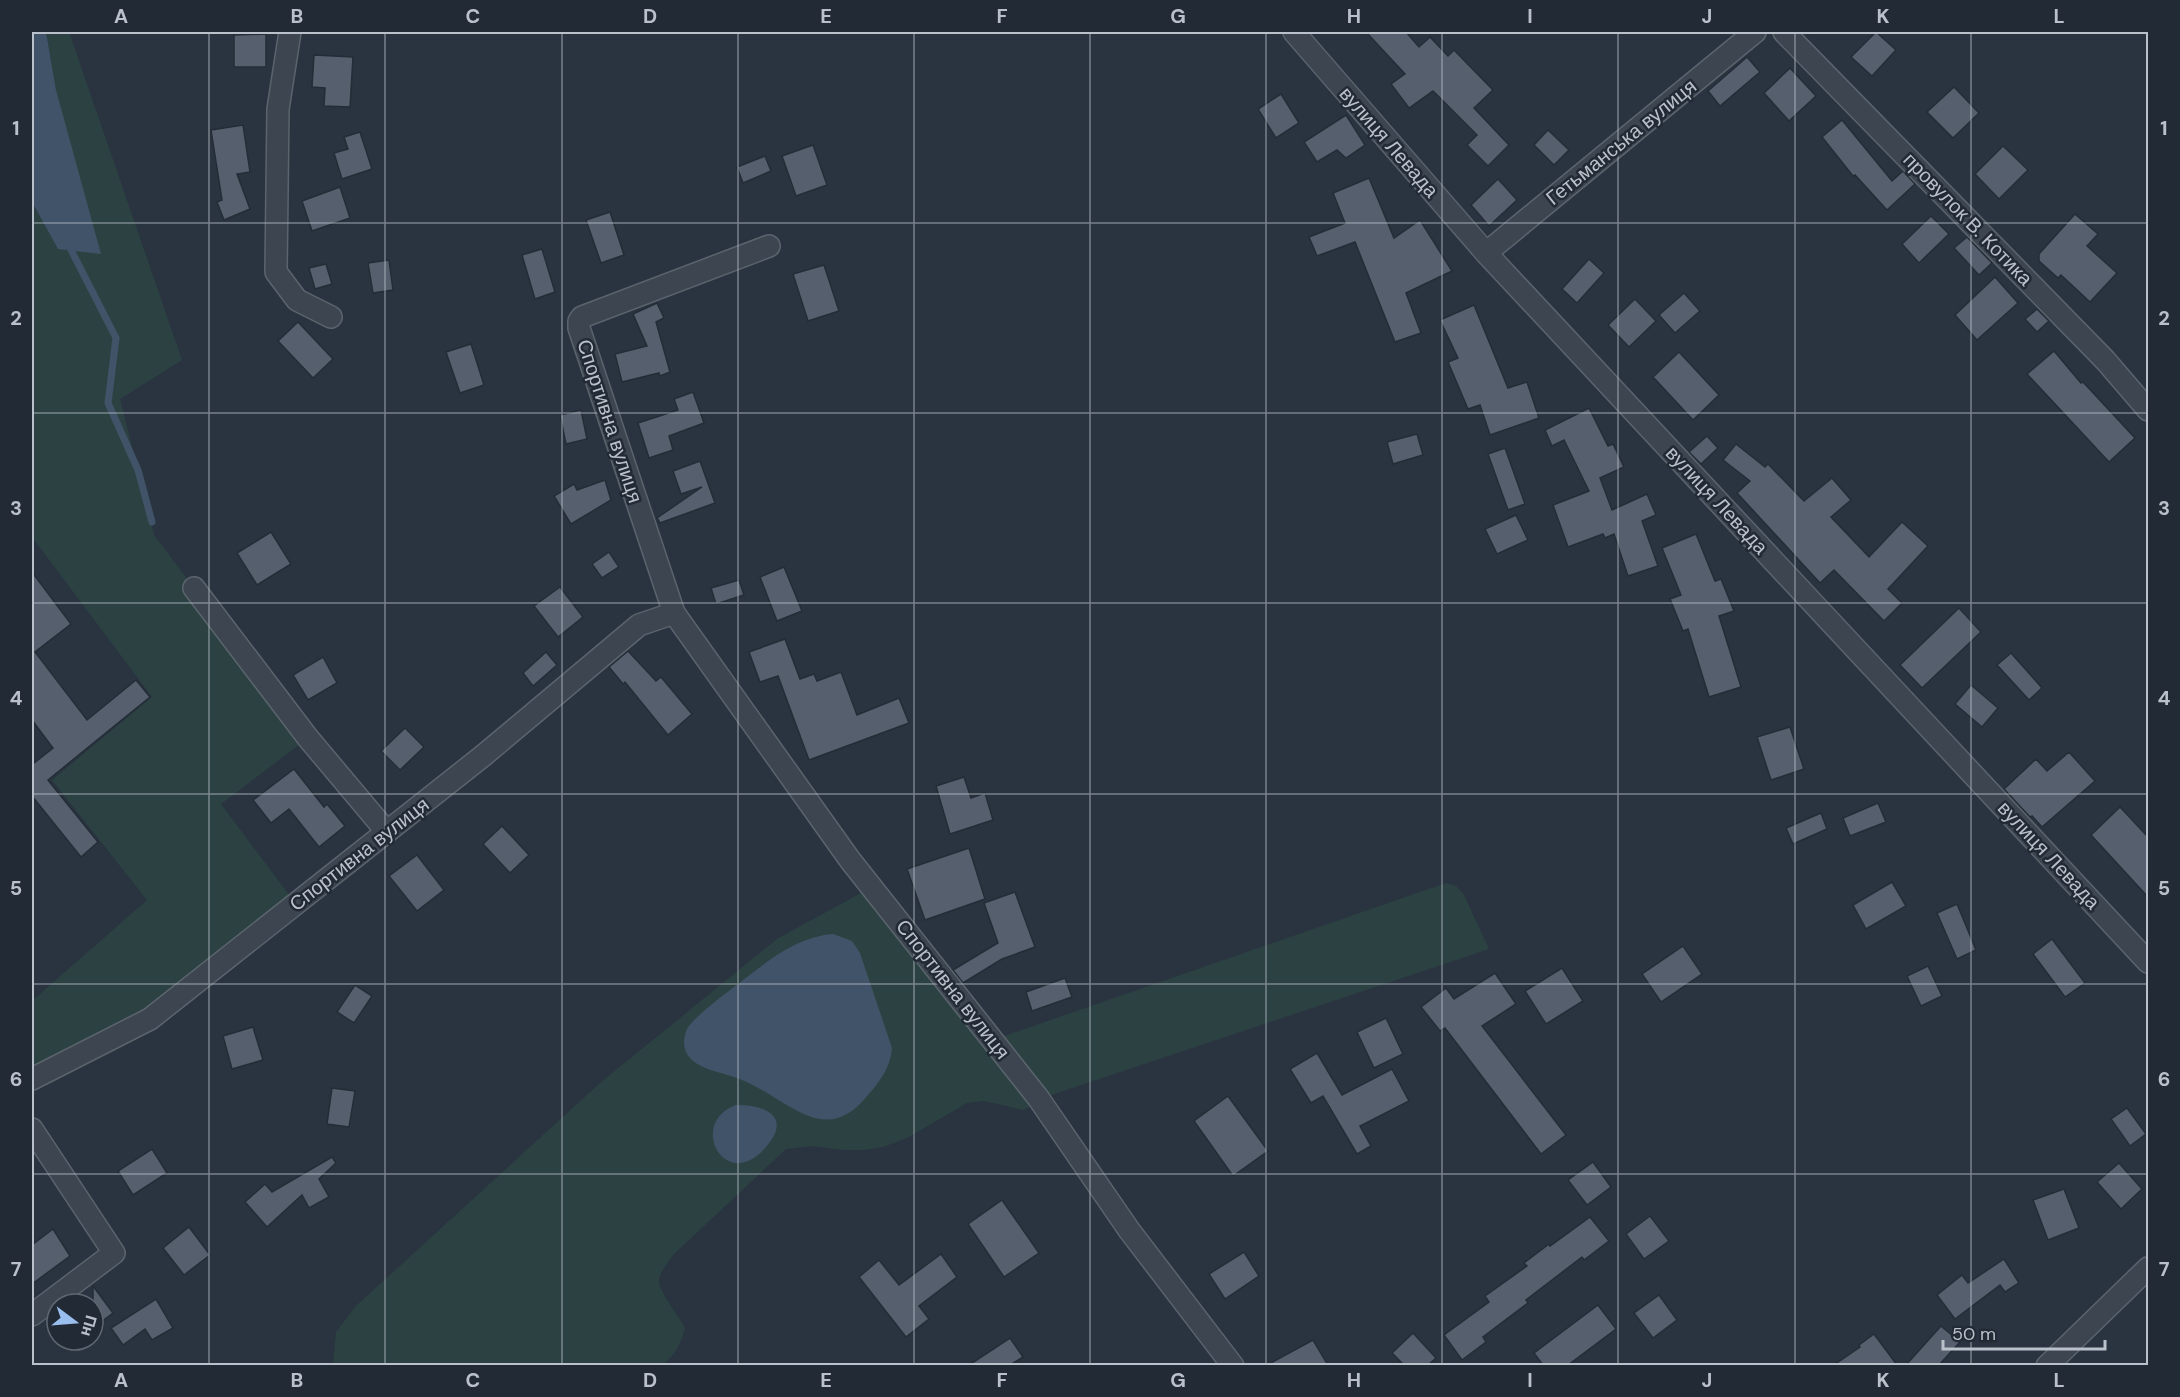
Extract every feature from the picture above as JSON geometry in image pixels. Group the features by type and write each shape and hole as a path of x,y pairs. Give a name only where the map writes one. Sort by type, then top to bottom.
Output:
{"street":[{"path":"290,32 278,109 276,272 297,300 331,316"},
{"name":"вулиця Левада","path":"1294,32 1486,253 2148,962"},
{"name":"Гетьманська вулиця","path":"1486,253 1755,32"},
{"name":"провулок В. Котика","path":"1784,32 2105,360 2148,410"},
{"name":"Спортивна вулиця","path":"769,246 582,316 579,321 579,328 674,613 850,860 1039,1099 1129,1230 1233,1365"},
{"path":"194,588 308,738 387,832"},
{"name":"Спортивна вулиця","path":"32,1079 150,1019 483,755 639,625 674,613"},
{"path":"32,1129 114,1253 32,1316"},
{"path":"2047,1365 2148,1268"}],"green space":[{"path":"46,32 69,32 182,360 120,399 154,535 308,738 221,804 296,904 150,1019 32,1079 32,1001 147,900 52,780 152,697 32,537 32,202 58,249 56,90"},
{"path":"1446,883 1456,886 1464,895 1489,949 1039,1099 1023,1110 984,1101 967,1103 907,1138 883,1147 864,1150 812,1146 786,1149 674,1254 663,1269 659,1284 685,1328 677,1348 663,1365 333,1366 336,1332 356,1306 600,1083 777,939 872,887 993,1040"}],"water":[{"path":"32,32 46,32 56,90 101,254 58,249 32,202"},
{"path":"833,934 852,941 860,953 892,1048 887,1068 881,1079 852,1111 836,1118 820,1119 804,1114 755,1086 704,1067 690,1058 684,1043 686,1031 705,1010 782,952 806,940"},
{"path":"736,1105 761,1108 768,1111 776,1122 776,1130 772,1139 756,1156 741,1163 728,1161 719,1153 713,1141 714,1127 721,1114"}],"building":[{"path":"1366,32 1406,32 1419,47 1430,37 1448,56 1454,50 1493,90 1474,108 1509,145 1488,166 1467,145 1477,135 1433,91 1409,108 1391,84 1405,74"},
{"path":"1876,32 1896,50 1872,76 1851,57"},
{"path":"266,34 266,67 234,67 234,35"},
{"path":"314,55 353,57 350,107 324,106 325,88 312,87"},
{"path":"1747,57 1760,72 1720,106 1708,91"},
{"path":"1790,68 1816,96 1789,121 1764,93"},
{"path":"1954,87 1979,113 1953,138 1927,112"},
{"path":"1281,94 1299,123 1276,138 1258,109"},
{"path":"1346,115 1365,145 1346,158 1337,150 1317,162 1304,142"},
{"path":"1842,120 1892,181 1903,171 1915,184 1887,210 1855,175 1853,176 1822,137"},
{"path":"243,125 250,172 237,174 250,209 224,220 217,202 222,200 211,130"},
{"path":"1548,130 1569,150 1554,165 1534,145"},
{"path":"360,132 372,169 342,179 334,153 348,149 344,137"},
{"path":"813,145 827,185 796,196 782,156"},
{"path":"2003,146 2028,170 1999,199 1975,174"},
{"path":"765,156 771,171 743,183 737,167"},
{"path":"1369,178 1394,238 1420,220 1452,271 1406,293 1421,333 1395,342 1355,242 1317,256 1309,237 1345,223 1333,193"},
{"path":"1498,179 1517,200 1489,226 1471,205"},
{"path":"340,187 350,218 312,231 302,201"},
{"path":"610,212 624,255 601,263 586,220"},
{"path":"2075,214 2098,234 2087,246 2117,273 2090,302 2061,275 2058,278 2039,261 2039,254"},
{"path":"1931,216 1949,234 1919,263 1902,244"},
{"path":"1967,237 1992,263 1979,275 1954,248"},
{"path":"542,249 555,292 535,299 522,255"},
{"path":"1589,259 1604,273 1577,303 1562,289"},
{"path":"389,260 393,290 373,293 368,263"},
{"path":"326,264 332,284 315,289 309,268"},
{"path":"824,265 839,311 808,321 793,274"},
{"path":"1995,277 2018,303 1977,340 1955,315"},
{"path":"1684,293 1700,311 1675,333 1659,315"},
{"path":"1635,299 1656,321 1629,347 1608,325"},
{"path":"657,303 664,318 656,322 670,372 660,376 659,373 622,382 615,354 647,346 633,314"},
{"path":"1474,305 1508,388 1527,382 1539,418 1490,435 1480,405 1468,409 1448,362 1458,358 1440,320"},
{"path":"2037,309 2049,321 2037,332 2025,319"},
{"path":"298,322 333,359 313,378 278,341"},
{"path":"471,344 484,385 460,393 446,352"},
{"path":"2054,351 2081,383 2083,382 2135,438 2109,462 2027,374"},
{"path":"1679,352 1719,395 1693,420 1653,377"},
{"path":"693,392 704,423 669,436 673,450 649,458 638,423 678,410 674,399"},
{"path":"1589,408 1608,446 1613,444 1624,467 1600,478 1612,510 1647,494 1656,515 1642,521 1658,566 1628,576 1614,534 1605,538 1603,534 1568,547 1553,505 1589,491 1564,440 1552,446 1545,430"},
{"path":"581,410 587,439 566,444 560,415"},
{"path":"1417,434 1423,455 1393,464 1387,442"},
{"path":"1707,436 1718,448 1701,464 1689,452"},
{"path":"1736,444 1765,467 1768,464 1804,501 1832,478 1851,500 1831,517 1869,557 1902,522 1928,546 1888,589 1902,603 1884,621 1834,570 1820,583 1737,493 1750,481 1723,460"},
{"path":"1505,448 1525,504 1508,510 1488,454"},
{"path":"700,461 715,503 660,523 657,518 702,487 681,494 673,471"},
{"path":"605,480 611,500 571,524 554,496 574,484 577,490"},
{"path":"1516,515 1528,540 1497,554 1485,529"},
{"path":"271,532 291,564 257,585 237,553"},
{"path":"1696,534 1715,581 1721,579 1734,611 1719,616 1741,687 1709,697 1688,629 1683,631 1670,599 1681,595 1662,548"},
{"path":"609,552 619,567 602,578 592,564"},
{"path":"784,567 802,611 777,621 760,577"},
{"path":"32,572 71,624 35,652 87,720 136,680 150,697 48,780 98,842 81,857 32,796 32,760 34,763 53,748 32,720"},
{"path":"739,580 744,595 716,604 711,588"},
{"path":"560,587 583,617 558,637 534,606"},
{"path":"1959,608 1981,632 1922,688 1900,665"},
{"path":"785,639 800,679 814,674 817,681 841,672 857,715 899,698 909,723 809,760 778,676 760,682 749,652"},
{"path":"628,651 656,681 661,677 692,714 668,735 625,682 623,684 609,667"},
{"path":"546,652 557,665 533,686 523,673"},
{"path":"2011,653 2042,688 2029,700 1997,665"},
{"path":"323,657 337,683 308,700 293,675"},
{"path":"1971,685 1998,708 1982,727 1955,704"},
{"path":"1790,727 1804,769 1771,780 1757,737"},
{"path":"405,728 424,747 400,770 381,751"},
{"path":"2069,752 2095,781 2042,827 2004,789 2036,759 2047,771"},
{"path":"294,769 324,807 327,804 345,826 319,847 289,809 271,823 253,800"},
{"path":"964,777 971,798 985,793 993,820 950,834 936,786"},
{"path":"1878,803 1886,822 1850,836 1843,818"},
{"path":"2120,807 2148,837 2148,897 2091,835"},
{"path":"1821,813 1827,829 1793,844 1786,828"},
{"path":"502,826 529,855 510,873 483,844"},
{"path":"969,848 985,899 925,920 907,869"},
{"path":"417,855 444,890 417,911 389,876"},
{"path":"1892,882 1906,906 1866,929 1853,905"},
{"path":"1015,892 1035,947 1002,959 963,983 953,970 998,943 984,903"},
{"path":"1957,904 1976,950 1957,959 1937,913"},
{"path":"2052,939 2085,983 2065,997 2033,954"},
{"path":"1683,946 1702,974 1661,1002 1642,974"},
{"path":"1928,966 1942,996 1921,1006 1907,976"},
{"path":"1562,968 1583,1001 1546,1024 1525,991"},
{"path":"1495,973 1516,1004 1482,1026 1566,1135 1541,1154 1445,1028 1440,1031 1421,1007 1446,988 1454,999"},
{"path":"1065,978 1072,997 1032,1011 1026,992"},
{"path":"355,985 372,996 354,1023 337,1012"},
{"path":"1386,1018 1403,1054 1374,1068 1357,1032"},
{"path":"253,1027 263,1060 232,1069 223,1036"},
{"path":"1317,1053 1342,1095 1392,1069 1409,1101 1360,1126 1371,1146 1357,1154 1323,1096 1311,1103 1290,1069"},
{"path":"332,1088 355,1091 349,1127 327,1124"},
{"path":"1228,1096 1268,1151 1233,1176 1194,1121"},
{"path":"2127,1108 2146,1134 2130,1146 2111,1119"},
{"path":"152,1149 167,1173 133,1195 118,1171"},
{"path":"332,1157 336,1163 319,1179 329,1197 309,1208 302,1195 267,1227 245,1202 265,1184 272,1192"},
{"path":"1593,1162 1611,1187 1587,1205 1568,1180"},
{"path":"2119,1163 2142,1189 2121,1209 2097,1182"},
{"path":"2064,1189 2079,1228 2048,1240 2033,1200"},
{"path":"1002,1200 1039,1253 1004,1277 968,1224"},
{"path":"1650,1216 1669,1241 1644,1259 1626,1234"},
{"path":"1590,1217 1609,1241 1584,1260 1582,1257 1526,1300 1528,1303 1483,1337 1486,1342 1462,1360 1444,1335 1489,1302 1485,1296 1527,1266 1524,1263"},
{"path":"189,1227 210,1255 184,1275 163,1248"},
{"path":"53,1229 70,1256 32,1284 32,1245"},
{"path":"1244,1252 1259,1276 1225,1299 1209,1274"},
{"path":"941,1254 957,1277 919,1306 929,1319 906,1337 859,1277 879,1260 899,1285"},
{"path":"2004,1259 2019,1283 2005,1292 2000,1285 1955,1319 1937,1295 1962,1275 1968,1283"},
{"path":"1659,1295 1677,1320 1653,1338 1634,1313"},
{"path":"156,1299 173,1328 152,1340 145,1329 123,1345 111,1328"},
{"path":"105,1302 113,1313 105,1319"},
{"path":"1598,1305 1616,1329 1568,1365 1543,1365 1534,1353"},
{"path":"1941,1326 1960,1342 1939,1365 1906,1365"},
{"path":"1413,1333 1436,1358 1428,1365 1404,1365 1392,1353"},
{"path":"1874,1334 1897,1365 1834,1365 1860,1347 1859,1345"},
{"path":"1010,1338 1023,1357 1010,1365 969,1365"},
{"path":"1313,1340 1328,1365 1267,1365"}],"waterway":[{"path":"67,242 116,338 108,403 138,470 152,522"}]}
